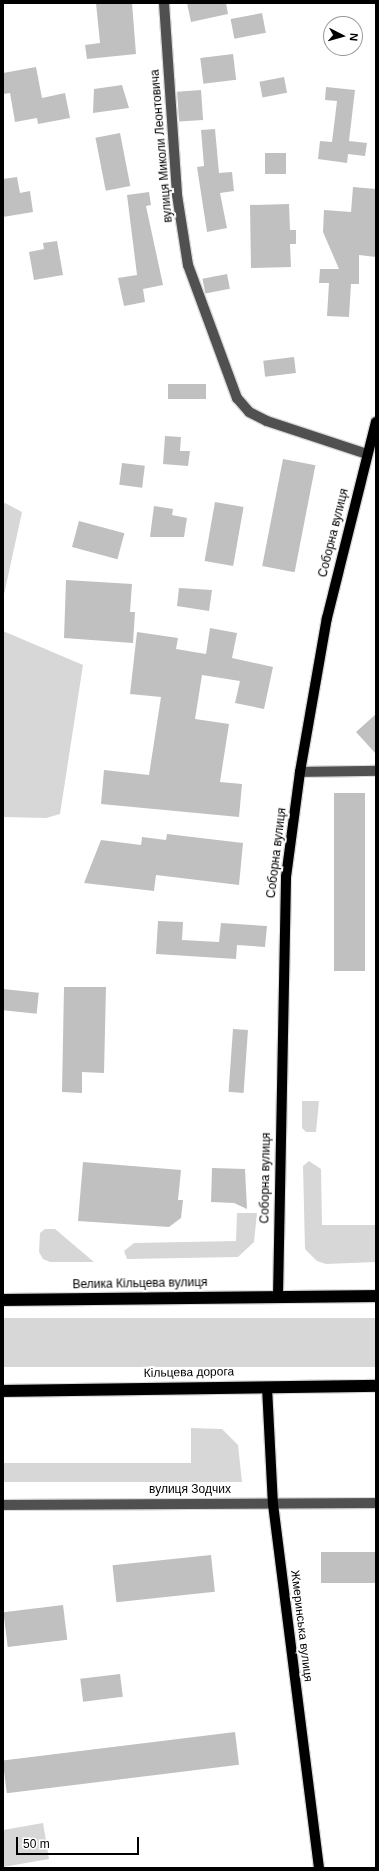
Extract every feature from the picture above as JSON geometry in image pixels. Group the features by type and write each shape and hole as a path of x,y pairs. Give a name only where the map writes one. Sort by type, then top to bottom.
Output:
{"highway":[{"name":"Велика Кільцева вулиця","path":"3,1300 376,1296"},
{"name":"Кільцева дорога","path":"3,1391 376,1386"}],"main road":[{"name":"Соборна вулиця","path":"278,1296 283,917 300,772 329,610 376,422"},
{"name":"Жмеринська вулиця","path":"267,1387 273,1504 319,1868"}],"street":[{"name":"вулиця Миколи Леонтовича","path":"164,3 176,195 188,265 237,398 249,412 267,420 367,454"},
{"path":"300,772 376,771"},
{"name":"вулиця Зодчих","path":"3,1505 376,1503"}],"shaded area":[{"path":"3,502 22,512 3,599"},
{"path":"3,631 83,665 60,814 46,818 3,817"},
{"path":"302,1101 319,1101 316,1132 306,1132 302,1128"},
{"path":"309,1161 321,1169 322,1225 376,1225 376,1262 326,1264 317,1261 305,1249 303,1166"},
{"path":"237,1213 257,1213 254,1242 238,1257 127,1259 124,1251 134,1243 236,1241"},
{"path":"45,1229 55,1229 94,1262 50,1262 43,1259 39,1252 40,1233"},
{"path":"3,1318 376,1318 376,1367 3,1367"},
{"path":"191,1428 222,1429 238,1445 242,1482 3,1482 3,1463 191,1463"},
{"path":"43,1823 49,1859 3,1867 3,1830"}],"building":[{"path":"96,3 132,3 136,54 87,59 85,45 100,43"},
{"path":"187,3 226,3 228,14 191,22"},
{"path":"262,13 266,33 234,39 231,19"},
{"path":"233,54 236,80 203,84 200,58"},
{"path":"36,67 42,98 65,93 70,118 38,124 37,118 15,122 10,93 3,94 3,73"},
{"path":"284,77 287,93 263,97 259,82"},
{"path":"122,85 129,108 93,113 94,89"},
{"path":"326,87 355,90 349,141 367,143 365,156 348,154 347,163 318,159 320,141 332,142 337,101 325,100"},
{"path":"201,90 203,120 179,122 177,92"},
{"path":"215,129 219,173 232,172 234,191 220,193 227,228 207,232 197,167 204,166 201,130"},
{"path":"120,133 130,186 106,191 95,138"},
{"path":"265,153 286,153 286,174 265,174"},
{"path":"17,177 20,193 30,191 33,212 3,217 3,179"},
{"path":"353,187 376,189 376,257 359,255 359,284 351,284 349,317 327,316 329,283 319,283 320,269 339,269 323,232 324,210 351,212"},
{"path":"149,192 151,205 146,206 163,285 143,289 145,302 124,306 118,278 137,275 127,195"},
{"path":"289,204 290,230 296,230 296,244 290,244 291,267 251,268 250,205"},
{"path":"57,241 63,275 34,280 29,252 44,249 43,243"},
{"path":"227,274 230,289 205,293 202,279"},
{"path":"294,357 296,373 265,377 263,361"},
{"path":"168,384 206,384 206,399 168,399"},
{"path":"165,436 181,437 180,451 190,451 188,466 163,464"},
{"path":"283,459 315,465 295,572 262,566"},
{"path":"122,463 145,466 142,488 119,485"},
{"path":"215,502 244,507 233,566 205,561"},
{"path":"154,506 173,509 172,515 187,518 184,537 150,537"},
{"path":"79,521 124,533 117,559 72,547"},
{"path":"66,580 132,584 130,612 135,612 133,643 64,638"},
{"path":"179,588 212,590 209,611 177,606"},
{"path":"210,628 237,633 232,658 273,667 264,709 235,703 240,681 202,675 195,719 229,724 220,782 242,784 239,817 101,804 104,770 149,775 161,697 130,694 137,632 178,638 176,649 206,654"},
{"path":"376,714 376,754 356,732"},
{"path":"334,793 365,793 365,971 334,971"},
{"path":"167,834 243,843 239,885 156,875 154,891 84,883 101,840 141,845 142,837 166,840"},
{"path":"158,921 183,922 182,940 219,942 221,923 267,926 265,947 237,945 236,959 156,954"},
{"path":"64,987 106,987 104,1073 82,1072 82,1093 62,1092"},
{"path":"3,989 39,993 37,1014 3,1010"},
{"path":"233,1029 248,1030 244,1093 229,1092"},
{"path":"83,1162 181,1170 178,1200 183,1200 181,1218 169,1227 78,1221"},
{"path":"212,1168 245,1169 247,1209 234,1203 211,1202"},
{"path":"321,1552 376,1552 376,1583 321,1583"},
{"path":"211,1555 215,1592 116,1602 113,1565"},
{"path":"63,1605 67,1640 8,1647 3,1612"},
{"path":"120,1674 123,1697 83,1702 80,1679"},
{"path":"235,1732 239,1765 7,1793 3,1760"}]}
